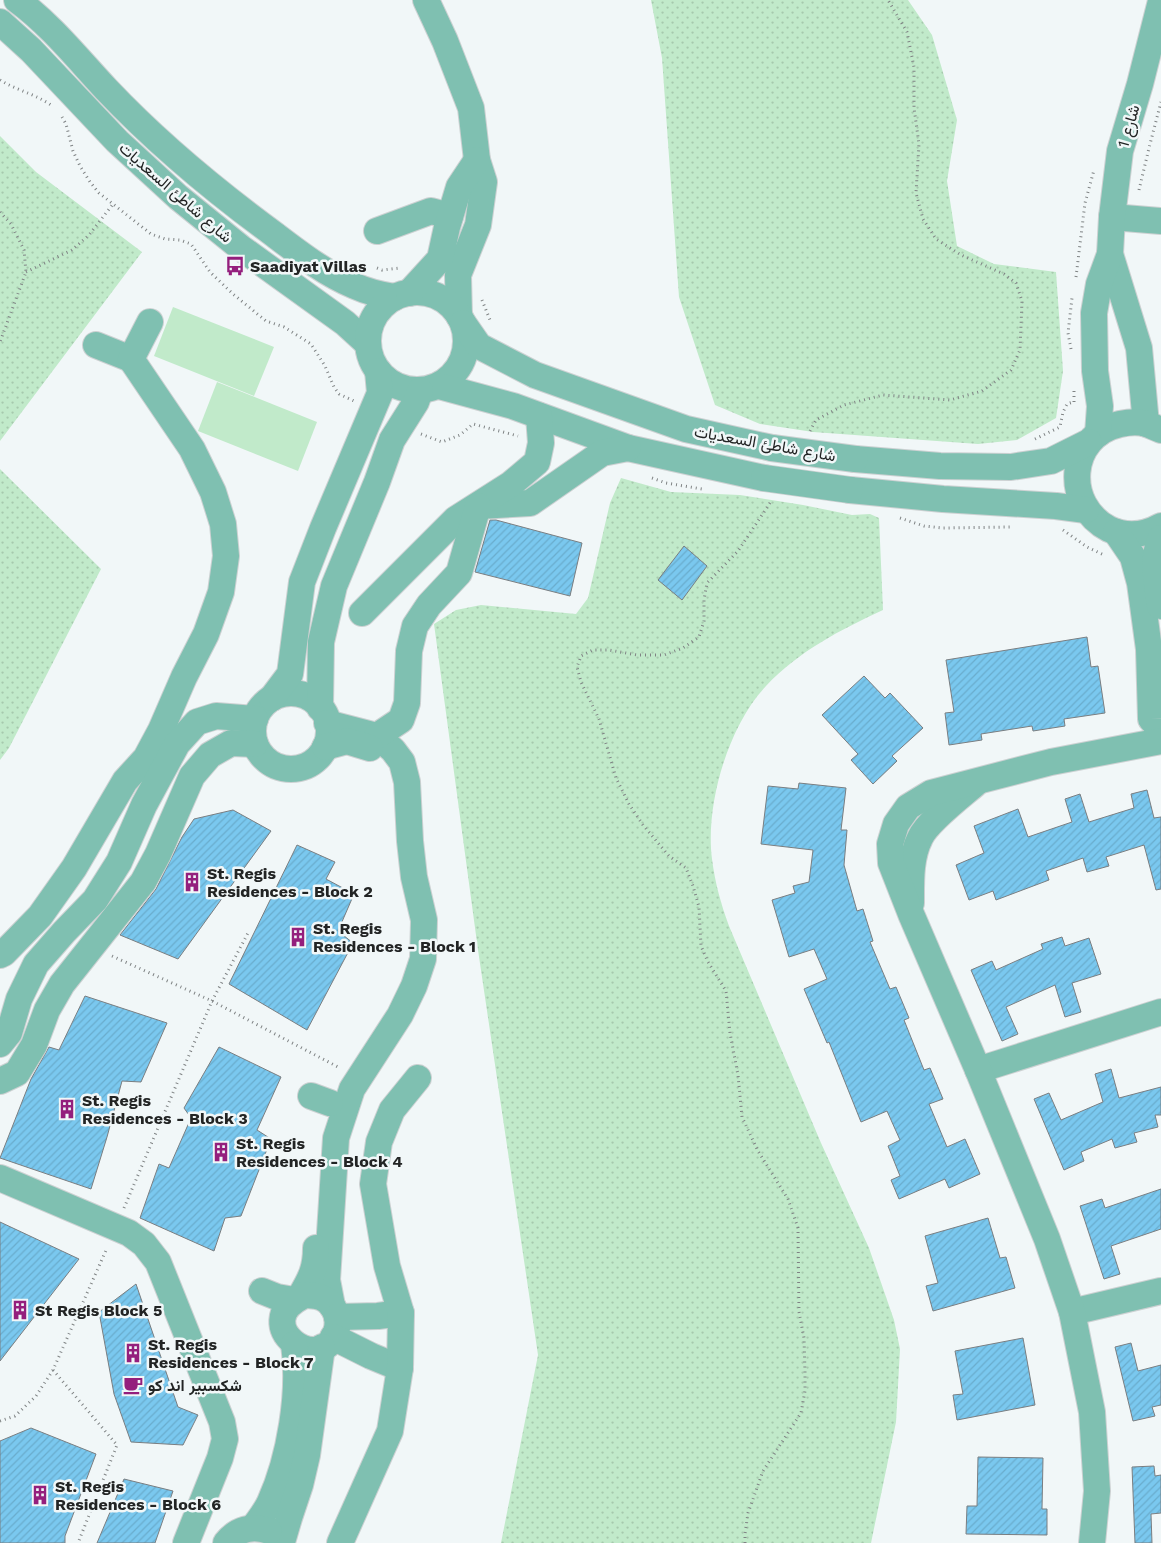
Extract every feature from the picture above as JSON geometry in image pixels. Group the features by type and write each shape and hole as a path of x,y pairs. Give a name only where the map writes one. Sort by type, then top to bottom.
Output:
{"street":[{"name":"شارع شاطئ السعديات","path":"17,0 59,38 106,89 142,124 185,163 241,209 333,276 363,290 402,295"},
{"path":"426,0 446,42 471,108 476,160 484,182 478,225 458,275 461,319 466,338 465,352 460,366 451,378 429,388 404,389 390,382 378,371 371,357 368,344 369,331 373,320 386,303 402,295 440,259 459,187 476,160"},
{"name":"شارع 1","path":"1094,438 1100,406 1095,371 1094,313 1099,284 1124,218 1120,151 1140,84 1161,1"},
{"name":"شارع شاطئ السعديات","path":"0,22 31,50 117,141 178,197 241,248 345,323 368,344"},
{"path":"377,231 431,212 450,216"},
{"path":"1124,218 1161,221"},
{"name":"شارع 1","path":"1110,254 1138,348 1153,427"},
{"path":"402,295 424,292 444,299 461,319"},
{"name":"شارع شاطئ السعديات","path":"461,319 479,346 535,375 686,429 772,448 856,460 940,466 1011,467 1051,461 1112,426 1129,422 1153,427"},
{"path":"131,359 150,322"},
{"path":"0,955 40,916 74,868 125,781 146,758 206,634 221,592 226,556 222,524 213,492 192,449 131,359 96,345"},
{"path":"1095,352 1138,348"},
{"path":"378,371 380,393 302,582 290,674 272,698 264,704 255,732 262,756 271,764 283,769 295,769 308,765 318,758 324,726 321,642 334,586 377,482 392,440 416,402 429,388"},
{"name":"شارع شاطئ السعديات","path":"429,388 512,406 628,448 769,487 850,490 1086,510"},
{"path":"362,613 456,519 512,484 537,462 541,443 539,416"},
{"path":"1094,438 1080,458 1076,475 1078,493 1086,510 1099,523 1116,532 1134,535 1152,531 1161,526"},
{"path":"478,506 530,503 602,453 628,448"},
{"path":"378,736 401,720 407,703 409,650 415,626 429,605 459,573 478,506"},
{"path":"1116,532 1133,557 1154,633 1151,719 1161,730"},
{"path":"1161,538 1155,551 1156,582 1161,612"},
{"path":"253,1528 270,1504 286,1457 295,1398 297,1366 293,1316 316,1264 315,1198 320,1100 345,1070 359,1045 384,1012 402,978 409,941 406,905 396,865 394,782 384,764 369,748 347,741 324,726 312,700 292,693 272,698"},
{"path":"0,1044 9,1033 19,999 36,964 95,900 120,862 144,805 177,744 198,722 216,716 255,732"},
{"path":"226,1543 232,1536 242,1530 253,1528 269,1532 282,1543 307,1455 331,1327 327,1280 332,1176 336,1138 352,1089 400,1016 414,986 423,959 424,920 414,877 407,782 402,762 394,750 378,736 324,726"},
{"path":"0,1081 17,1073 34,1045 47,1010 62,984 142,882 158,854 192,776 210,755 230,743 255,732"},
{"path":"1092,1543 1097,1491 1092,1412 1072,1312 1047,1239 978,1070 911,914 911,872 920,837 940,815 979,780 1051,762 1161,741"},
{"path":"978,1070 1161,1012"},
{"path":"340,1543 390,1431 400,1368 401,1313 387,1266 373,1184 379,1142 392,1110 418,1078"},
{"path":"0,1178 129,1233 144,1244 158,1262 222,1422 225,1439 220,1458 186,1543"},
{"path":"1072,1312 1161,1291"},
{"path":"293,1316 316,1295 322,1298 331,1327 371,1356 400,1368"},
{"path":"260,1296 277,1297 293,1316 302,1349 312,1350 331,1327 378,1316 401,1313"}],"path":[{"path":"807,436 816,420 844,405 884,395 950,400 982,391 1011,370 1020,350 1022,301 1016,282 1004,274 961,255 936,239 923,219 916,193 919,144 914,108 914,67 907,32 888,0"},
{"path":"0,80 52,106"},
{"path":"1124,218 1137,204 1161,102"},
{"path":"58,112 66,124 80,166 94,188 151,234 190,244 210,272 233,294 266,321 284,327 311,344 325,366 334,388 339,394 356,402 353,409"},
{"path":"26,272 72,250 88,236 113,204"},
{"path":"0,212 11,224 24,250 26,272 0,342"},
{"path":"375,268 382,270 404,268"},
{"path":"480,293 484,307 493,325"},
{"path":"1030,441 1060,427 1067,404 1074,402 1081,404"},
{"path":"745,1543 748,1513 764,1471 801,1413 805,1372 804,1338 799,1312 798,1228 788,1199 758,1151 742,1118 726,992 701,946 699,907 686,868 669,856 629,804 616,778 599,719 581,682 577,667 581,656 593,650 609,650 636,655 664,655 683,648 699,637 704,621 704,600 708,583 738,551 765,512 769,487"},
{"path":"893,515 910,523 943,528 1009,528 1014,526"},
{"path":"1061,527 1087,548 1111,560"},
{"path":"0,1421 15,1416 36,1396 54,1370 212,1001 248,933"},
{"path":"92,947 212,1001 345,1070"},
{"path":"54,1370 117,1445 78,1543"}],"green space":[{"path":"651,0 908,0 932,35 957,120 947,181 957,246 994,264 1056,272 1063,371 1056,418 1017,440 978,444 813,432 760,424 715,405 679,297 662,58"},
{"path":"0,136 36,172 142,252 0,441"},
{"path":"173,307 274,347 254,396 154,356"},
{"path":"217,382 317,422 298,471 198,431"},
{"path":"0,469 101,569 9,748 0,760"},
{"path":"621,478 671,492 740,495 852,515 870,514 879,518 883,610 851,625 806,652 766,686 752,703 730,744 722,767 712,815 711,838 715,876 729,926 821,1143 869,1248 894,1320 900,1349 896,1422 871,1543 501,1543 538,1355 478,950 434,624 456,610 481,605 576,614 588,598 610,503"}],"building":[{"path":"490,520 582,543 570,596 475,572"},
{"path":"684,546 707,566 682,600 658,580"},
{"path":"1087,637 1091,667 1098,666 1105,713 1064,719 1065,726 1033,731 1032,726 981,734 982,740 949,745 945,713 954,712 946,660"},
{"path":"864,676 885,698 890,693 923,728 892,756 897,761 873,784 851,760 858,754 822,715"},
{"path":"799,783 846,788 841,830 847,830 844,865 857,911 863,909 873,941 870,942 890,989 896,987 909,1018 904,1020 924,1070 930,1068 943,1099 929,1104 947,1147 965,1139 980,1174 949,1188 945,1179 899,1199 891,1180 900,1176 888,1146 900,1140 887,1111 861,1122 829,1042 827,1043 804,989 827,979 814,949 789,957 772,900 795,893 793,886 809,882 813,850 761,844 768,786 798,789"},
{"path":"1147,790 1154,818 1161,817 1161,889 1156,890 1144,845 1106,857 1109,866 1087,872 1083,858 1046,871 1049,880 996,900 993,891 969,900 956,865 984,853 974,826 1018,809 1028,837 1072,822 1065,799 1080,794 1089,822 1134,808 1131,794"},
{"name":"St. Regis Residences - Block 2","path":"233,810 271,831 178,959 120,935 156,889 182,837 194,819"},
{"name":"St. Regis Residences - Block 1","path":"297,845 335,862 326,879 354,894 338,931 353,943 307,1030 229,984"},
{"path":"1062,937 1065,946 1089,938 1101,974 1072,983 1081,1012 1065,1017 1055,985 1006,1007 1018,1034 1002,1041 971,970 992,961 996,970 1043,949 1041,944"},
{"name":"St. Regis Residences - Block 3","path":"85,996 167,1023 141,1082 122,1081 91,1189 0,1158 31,1079 49,1047 59,1050"},
{"name":"St. Regis Residences - Block 4","path":"219,1047 281,1077 257,1130 271,1139 241,1216 225,1218 214,1251 140,1218 159,1164 169,1168 191,1118 184,1108"},
{"path":"1111,1069 1119,1098 1161,1087 1161,1115 1155,1115 1158,1127 1134,1133 1137,1142 1115,1148 1112,1139 1081,1152 1084,1161 1064,1170 1034,1099 1049,1093 1061,1120 1103,1102 1095,1074"},
{"path":"1161,1189 1161,1229 1111,1246 1120,1274 1104,1279 1080,1206 1102,1199 1105,1208"},
{"path":"988,1218 1000,1258 1006,1257 1015,1288 933,1311 926,1286 938,1283 925,1236"},
{"name":"St Regis Block 5","path":"0,1222 79,1259 0,1361"},
{"name":"St. Regis Residences - Block 7","path":"136,1284 178,1407 198,1415 183,1445 131,1442 114,1394 99,1312"},
{"path":"1023,1338 1035,1405 957,1420 953,1395 963,1394 955,1351"},
{"path":"1131,1343 1138,1371 1161,1365 1161,1405 1152,1407 1155,1416 1133,1421 1115,1347"},
{"name":"St. Regis Residences - Block 6","path":"31,1428 96,1454 65,1536 65,1543 0,1543 0,1441"},
{"path":"978,1457 1043,1458 1042,1509 1047,1509 1047,1535 966,1534 967,1506 977,1506"},
{"path":"1154,1466 1155,1476 1161,1475 1161,1513 1151,1514 1152,1543 1135,1543 1132,1467"},
{"name":"St. Regis Residences - Block 6","path":"124,1479 173,1491 155,1543 97,1543"}],"place":[{"name":"Saadiyat Villas","path":"235,266"},
{"name":"St. Regis Residences - Block 2","path":"192,882"},
{"name":"St. Regis Residences - Block 1","path":"298,937"},
{"name":"St. Regis Residences - Block 3","path":"67,1109"},
{"name":"St. Regis Residences - Block 4","path":"221,1152"},
{"name":"St Regis Block 5","path":"20,1310"},
{"name":"St. Regis Residences - Block 7","path":"133,1353"},
{"name":"شكسبير اند كو","path":"133,1385"},
{"name":"St. Regis Residences - Block 6","path":"40,1495"}]}
